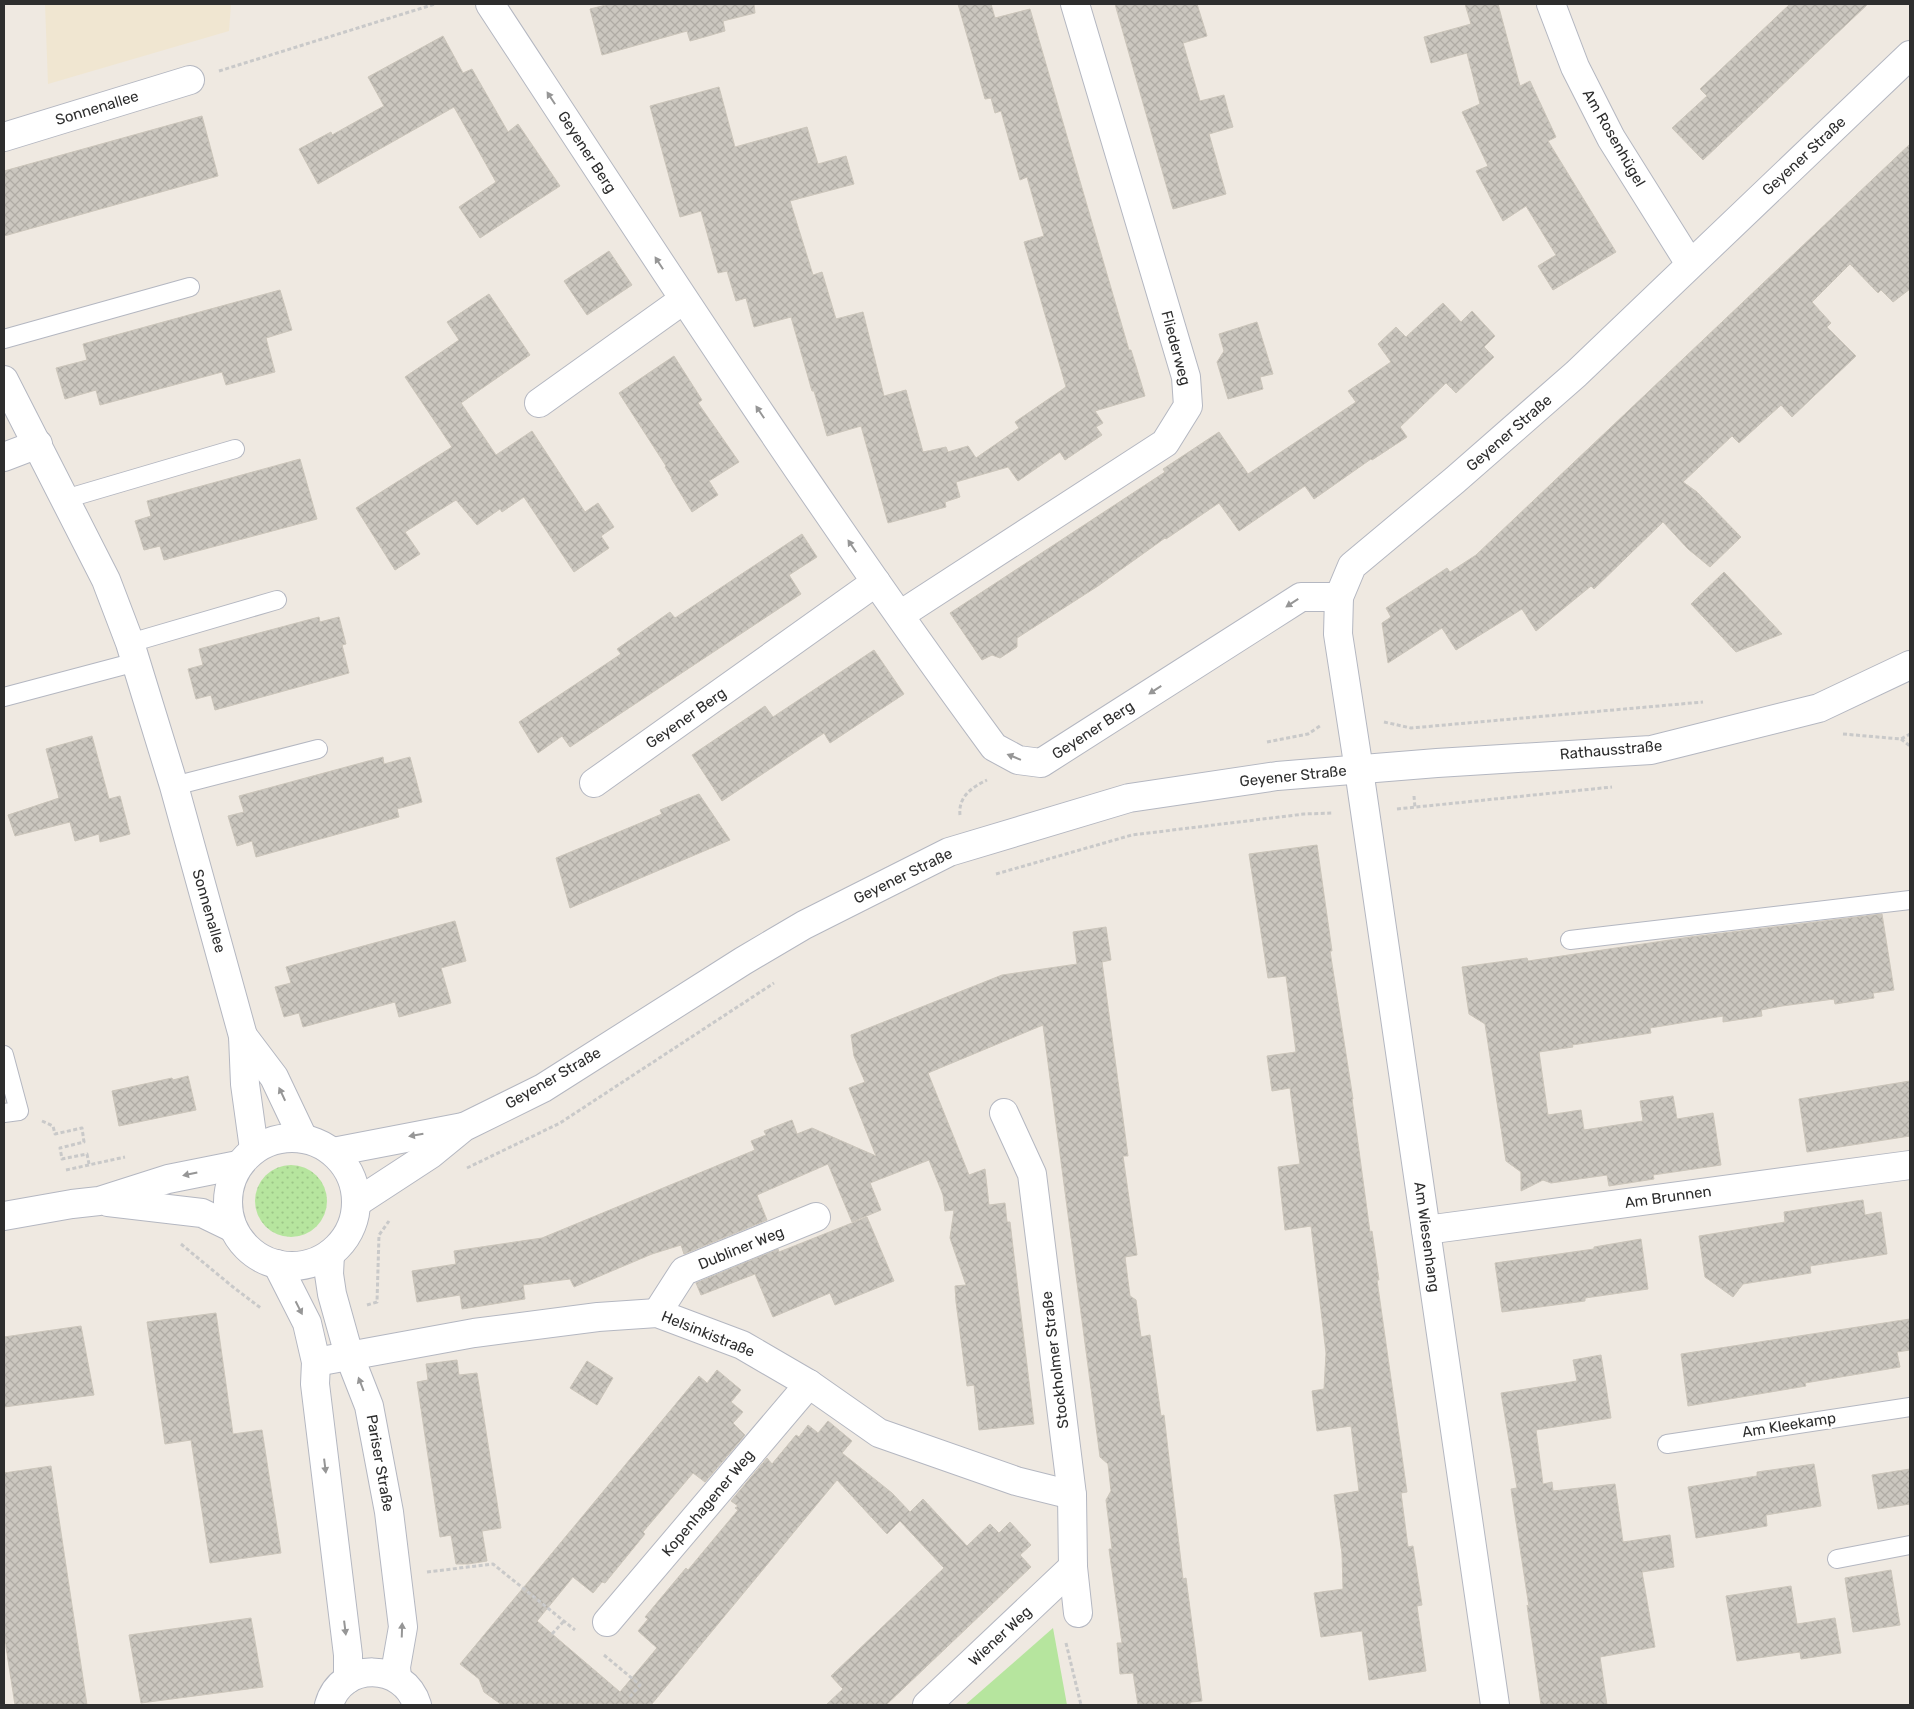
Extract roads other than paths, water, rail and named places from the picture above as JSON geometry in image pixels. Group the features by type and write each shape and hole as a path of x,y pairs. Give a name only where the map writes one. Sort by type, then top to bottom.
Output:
{"street":[{"name":"Geyener Berg","path":"490,4 683,300 940,674 994,747 1018,760 1041,763 1301,597 1339,597"},
{"name":"Fliederweg","path":"900,615 1165,443 1188,406 1186,377 1075,4"},
{"name":"Am Rosenhügel","path":"1551,4 1575,67 1611,138 1690,264"},
{"name":"Geyener Straße","path":"356,1203 431,1154 464,1127 543,1088 804,925 949,852 1129,798 1278,776 1359,770 1338,634 1339,597 1352,566 1455,480 1576,374 1910,56"},
{"name":"Sonnenallee","path":"4,137 190,80"},
{"path":"539,403 683,300"},
{"name":"Sonnenallee","path":"4,380 106,580 133,653 174,786 243,1036 246,1157"},
{"path":"4,457 38,444"},
{"name":"Geyener Berg","path":"594,783 876,582"},
{"name":"Rathausstraße","path":"1359,770 1651,750 1819,708 1910,665"},
{"name":"Am Wiesenhang","path":"1359,770 1426,1230 1459,1473 1495,1705"},
{"name":"Sonnenallee","path":"243,1036 274,1076 303,1138"},
{"name":"Stockholmer Straße","path":"1004,1114 1032,1174 1072,1495 1073,1567 1078,1613"},
{"name":"Geyener Straße","path":"333,1152 464,1127"},
{"path":"4,1216 99,1201 246,1157 269,1141 286,1137 303,1138 319,1143 333,1152 346,1166 354,1184 356,1203 353,1222 344,1240 330,1254 304,1265 276,1264 263,1259 251,1251 240,1241 233,1228 227,1207 229,1185 246,1157"},
{"name":"Am Brunnen","path":"1426,1230 1910,1165"},
{"path":"99,1201 202,1213 233,1228"},
{"name":"Dubliner Weg","path":"658,1313 684,1271 816,1217"},
{"name":"Pariser Straße","path":"330,1254 329,1274 337,1313 349,1355 369,1406 389,1512 403,1627 396,1667 397,1678"},
{"path":"276,1264 307,1323 316,1362 315,1384 348,1655 348,1679"},
{"name":"Helsinkistraße","path":"316,1362 474,1333 598,1317 658,1313 742,1345 809,1384 879,1433 1016,1481 1072,1495"},
{"name":"Kopenhagener Weg","path":"607,1622 809,1384"},
{"name":"Wiener Weg","path":"927,1705 1073,1567"},
{"path":"330,1705 337,1689 348,1679 372,1672 385,1673 397,1678 407,1687 415,1698 417,1705"}],"lane":[{"path":"4,339 190,287"},
{"path":"65,499 235,449"},
{"path":"4,697 133,653 277,600"},
{"path":"174,786 318,749"},
{"path":"1570,940 1910,900"},
{"path":"4,1055 11,1112"},
{"name":"Am Kleekamp","path":"1667,1444 1910,1407"},
{"path":"1837,1559 1910,1545"}]}
